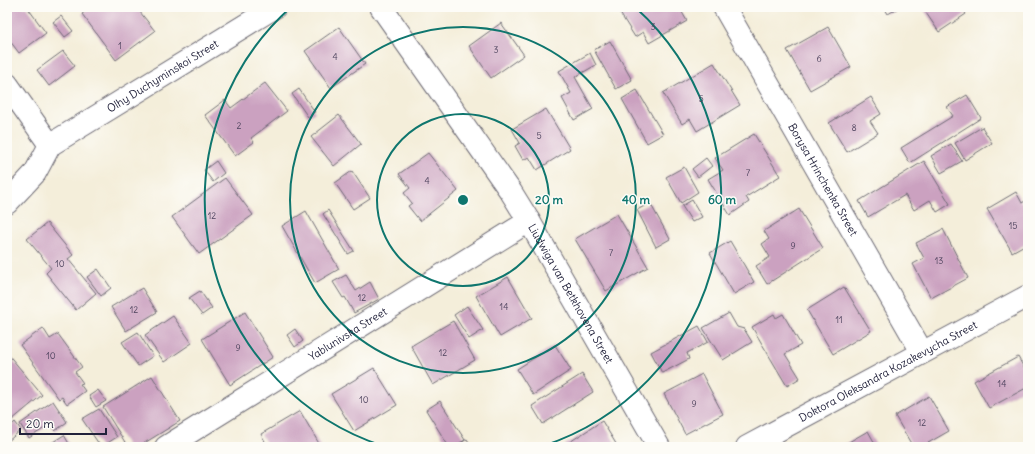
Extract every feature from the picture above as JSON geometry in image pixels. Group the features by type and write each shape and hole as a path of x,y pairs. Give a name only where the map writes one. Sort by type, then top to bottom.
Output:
{"street":[{"name":"Olhy Duchyminskoi Street","path":"50,145 275,7"},
{"name":"Liudwiga van Betkhovena Street","path":"381,7 529,221 659,447"},
{"name":"Borysa Hrinchenka Street","path":"724,7 922,352"},
{"path":"7,84 50,145 35,173 7,203"},
{"name":"Yablunivska Street","path":"166,447 529,221"},
{"name":"Doktora Oleksandra Kozakevycha Street","path":"747,447 1028,296"}],"building":[{"path":"7,7 27,7 46,33 19,53 7,37"},
{"path":"91,7 136,7 155,31 116,60 82,14"},
{"path":"624,7 679,7 687,21 649,43 643,32 635,37 618,10"},
{"path":"884,7 900,7 888,14"},
{"path":"922,7 961,7 966,14 939,32"},
{"path":"61,16 73,31 65,37 53,22"},
{"path":"501,23 524,55 491,78 469,46"},
{"path":"339,27 365,64 331,88 305,51"},
{"path":"828,27 851,67 810,90 787,50"},
{"path":"610,41 632,80 616,89 594,50"},
{"path":"63,51 75,66 49,86 37,70"},
{"path":"590,53 596,65 575,77 593,109 574,120 562,98 571,93 559,71"},
{"path":"714,63 740,105 697,131 690,119 682,124 663,93"},
{"path":"265,83 287,111 251,138 254,142 235,156 205,115 225,100 231,108"},
{"path":"299,89 315,112 308,117 292,94"},
{"path":"637,90 663,134 647,143 622,99"},
{"path":"967,95 981,118 910,163 901,148 953,116 947,107"},
{"path":"871,97 881,114 870,121 878,133 847,152 829,123"},
{"path":"546,109 570,149 537,170 529,157 523,160 515,146 520,143 512,129"},
{"path":"339,115 361,144 334,166 311,137"},
{"path":"982,127 992,143 965,160 955,143"},
{"path":"754,134 780,176 746,197 749,202 730,215 708,179 723,170 715,158"},
{"path":"951,144 962,161 941,173 931,156"},
{"path":"428,153 458,191 420,221 408,206 412,203 404,193 410,188 399,174"},
{"path":"706,158 712,166 698,177 692,169"},
{"path":"216,161 224,173 213,182 204,170"},
{"path":"924,161 950,204 937,212 930,200 914,210 905,195 868,217 859,201"},
{"path":"684,167 698,192 681,203 666,177"},
{"path":"352,171 370,198 353,209 335,183"},
{"path":"225,178 253,215 199,254 172,217"},
{"path":"1016,192 1022,203 1028,199 1028,243 1012,252 987,209"},
{"path":"692,200 702,217 692,222 682,206"},
{"path":"650,203 670,239 656,247 637,210"},
{"path":"799,209 823,248 767,284 756,266 770,257 762,244 769,239 764,231"},
{"path":"328,210 354,251 348,254 323,214"},
{"path":"306,211 339,269 315,283 282,226"},
{"path":"617,214 648,267 606,291 575,239"},
{"path":"47,223 73,255 68,259 96,293 76,310 46,273 51,268 27,239"},
{"path":"943,229 968,278 931,298 913,264 924,258 916,243"},
{"path":"730,241 754,282 734,294 710,253"},
{"path":"98,269 111,288 101,296 87,277"},
{"path":"346,275 356,291 370,282 379,299 354,313 345,297 343,298 333,282"},
{"path":"508,277 532,318 500,337 476,296"},
{"path":"844,287 871,331 833,354 807,310"},
{"path":"142,288 157,312 126,331 111,307"},
{"path":"200,291 212,308 202,315 189,298"},
{"path":"467,306 483,330 469,339 454,315"},
{"path":"245,312 273,357 230,385 202,339"},
{"path":"729,313 737,327 744,329 752,342 723,360 703,328"},
{"path":"774,314 776,318 783,314 801,345 785,354 800,378 787,386 752,327"},
{"path":"173,316 192,343 164,362 145,335"},
{"path":"453,321 475,360 433,385 411,346"},
{"path":"699,326 708,342 687,353 689,359 662,373 651,352"},
{"path":"43,328 50,339 58,334 82,367 75,372 83,383 80,384 85,391 67,404 62,397 59,399 20,345"},
{"path":"295,329 303,341 295,347 287,335"},
{"path":"138,332 153,356 138,366 122,342"},
{"path":"555,345 571,370 533,395 517,369"},
{"path":"7,353 42,395 12,420 7,414"},
{"path":"1018,357 1028,375 1028,387 989,408 974,381"},
{"path":"374,368 397,405 354,431 331,394"},
{"path":"582,374 593,392 543,424 532,406"},
{"path":"702,374 723,414 685,434 664,394"},
{"path":"152,376 180,421 138,447 128,447 103,407"},
{"path":"98,390 106,401 96,407 89,396"},
{"path":"929,396 949,431 921,447 913,447 895,416"},
{"path":"53,401 67,422 55,431 51,424 29,438 20,424"},
{"path":"440,401 465,440 453,447 449,447 426,410"},
{"path":"99,409 117,437 101,447 82,419"},
{"path":"300,411 321,447 268,447 261,434"},
{"path":"602,421 618,447 566,447 565,445"},
{"path":"15,422 21,430 7,442 7,429"},
{"path":"868,431 877,447 840,447"},
{"path":"64,435 71,447 45,447"},
{"path":"467,439 472,447 455,447"}]}
